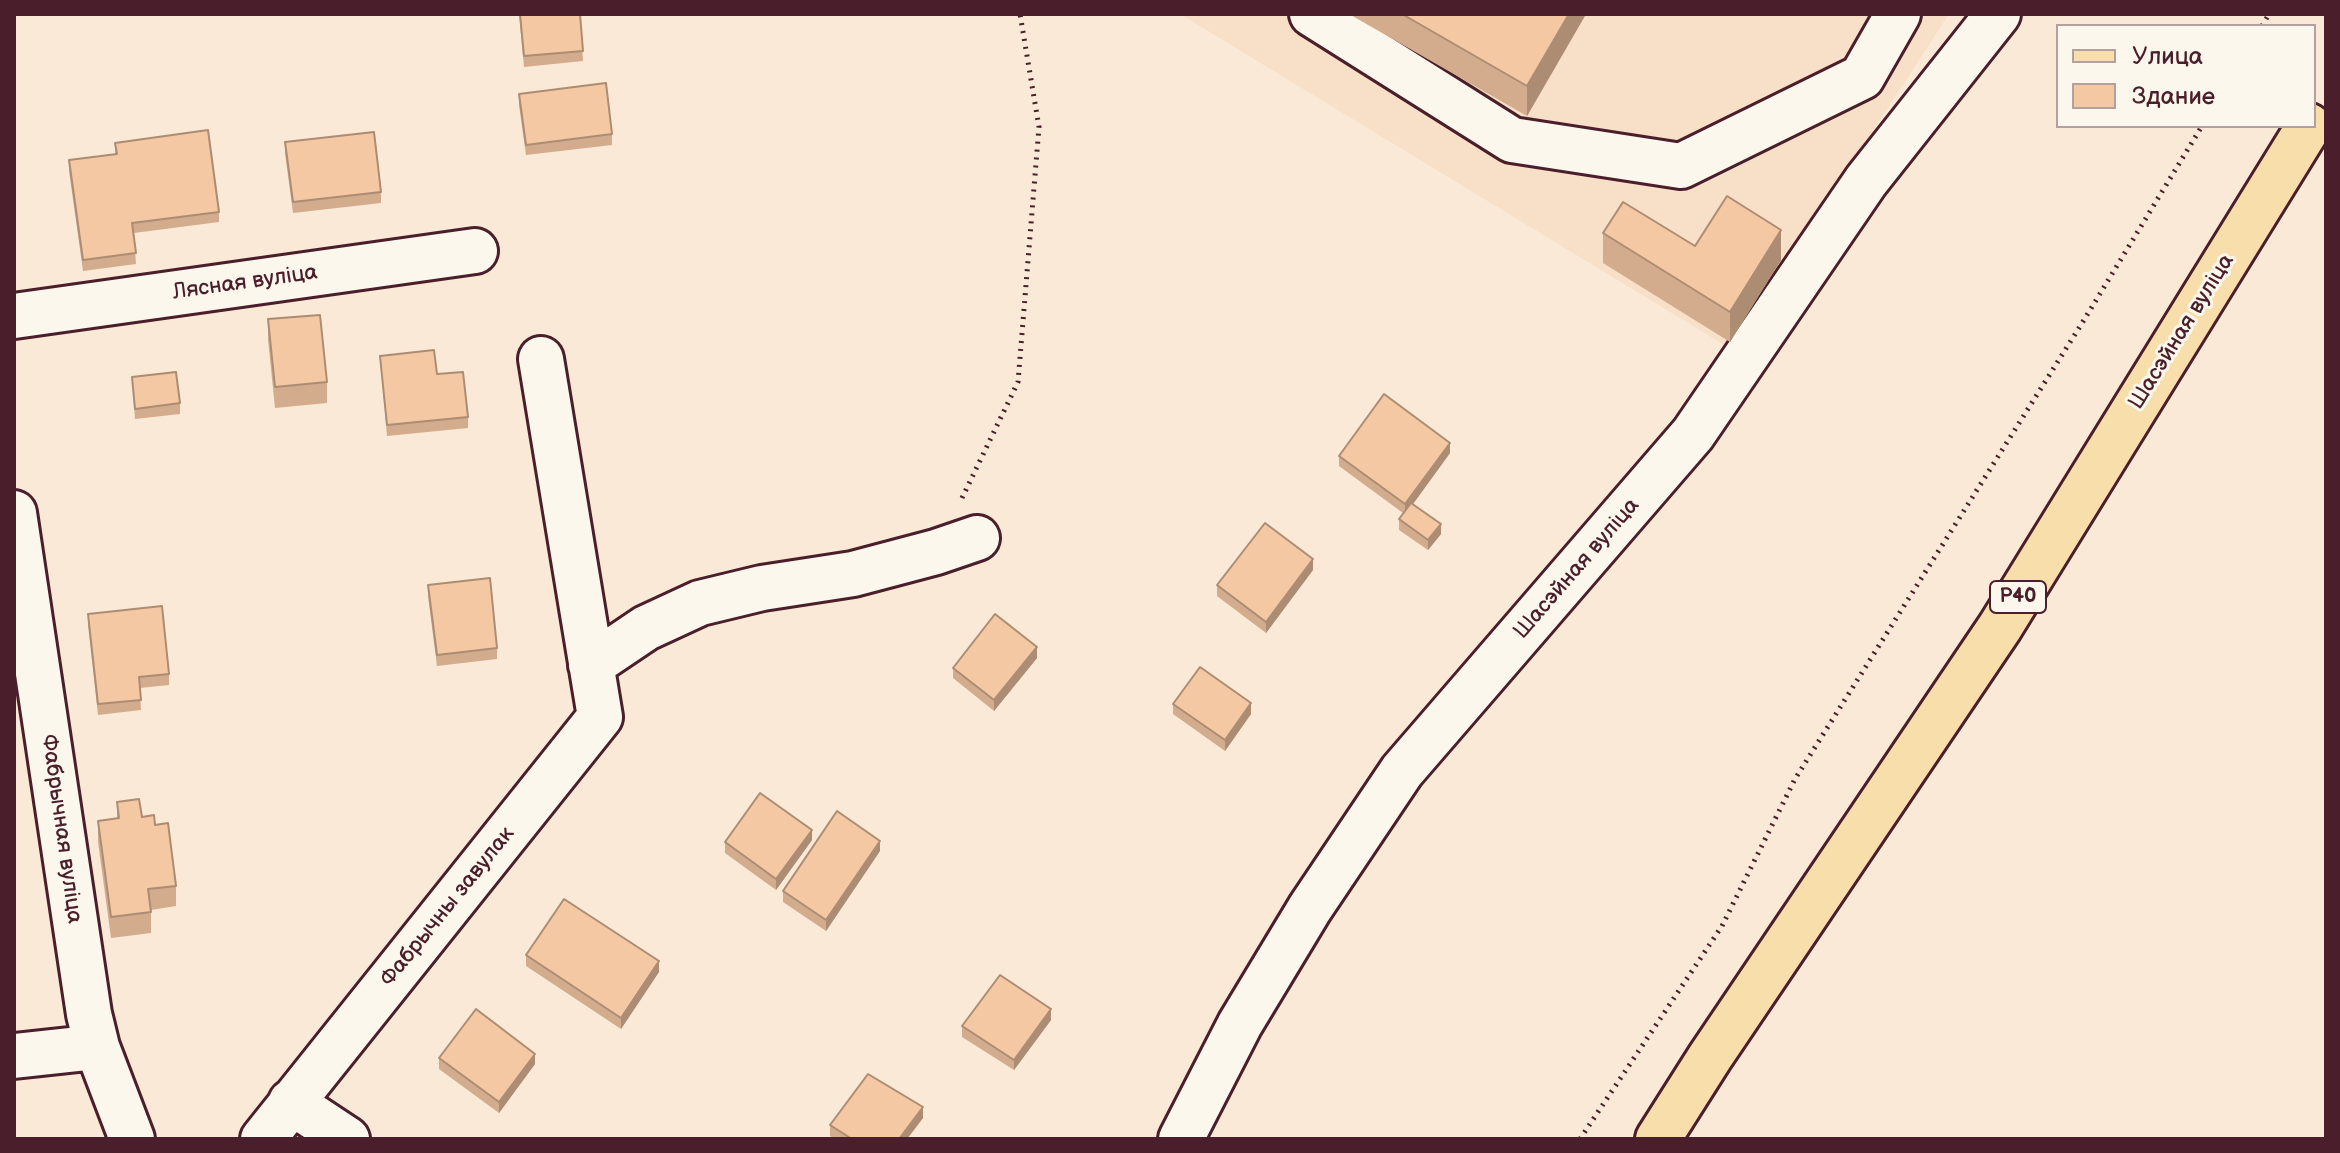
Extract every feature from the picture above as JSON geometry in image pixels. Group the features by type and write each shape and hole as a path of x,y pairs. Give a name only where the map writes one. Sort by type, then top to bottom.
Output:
{"main road":[{"name":"Шасэйная вуліца","path":"1658,1139 2000,627 2308,128"}],"street":[{"path":"1312,14 1512,140 1681,166 1862,77 1898,14"},
{"name":"Шасэйная вуліца","path":"1181,1139 1240,1024 1279,959 1402,771 1693,434 1866,181 1998,14"},
{"name":"Лясная вуліца","path":"14,316 475,251"},
{"name":"Фабрычны завулак","path":"263,1139 600,717 541,359"},
{"name":"Фабрычная вуліца","path":"14,513 89,1014 97,1047 132,1139"},
{"path":"591,665 646,628 700,603 762,588 853,574 977,538"},
{"path":"14,1056 97,1047"},
{"path":"291,1102 347,1139"}],"path":[{"path":"936,552 1018,382 1039,127 1020,14"},
{"path":"1580,1139 1722,926 1795,779 2084,320 2201,128"}],"shaded area":[{"path":"1180,14 1949,14 1731,349"}],"building":[{"path":"520,14 580,14 583,51 524,56"},
{"path":"1402,14 1569,14 1527,86"},
{"path":"606,83 612,134 526,145 519,94"},
{"path":"208,130 219,212 132,223 136,253 83,260 69,160 117,154 115,143"},
{"path":"374,132 381,192 293,202 285,142"},
{"path":"1727,196 1781,230 1730,312 1603,233 1623,202 1695,246"},
{"path":"320,315 327,382 275,387 268,319"},
{"path":"434,350 437,374 463,372 468,417 387,425 380,356"},
{"path":"176,372 180,403 135,409 132,377"},
{"path":"1384,394 1450,443 1405,504 1339,456"},
{"path":"1411,503 1441,524 1428,540 1399,519"},
{"path":"1265,523 1313,559 1266,622 1217,585"},
{"path":"490,578 497,648 437,655 428,585"},
{"path":"162,606 169,674 139,677 141,700 98,704 88,614"},
{"path":"995,614 1037,647 994,700 953,668"},
{"path":"1200,667 1251,703 1225,740 1173,704"},
{"path":"760,793 812,830 776,879 725,842"},
{"path":"139,799 142,817 154,815 155,825 168,823 176,886 148,889 151,912 111,917 98,821 119,818 117,802"},
{"path":"837,811 880,841 826,920 783,891"},
{"path":"564,899 659,961 621,1018 526,955"},
{"path":"1000,975 1051,1009 1014,1060 962,1026"},
{"path":"476,1009 535,1054 499,1102 439,1058"},
{"path":"868,1074 923,1107 899,1139 852,1139 830,1125"}]}
